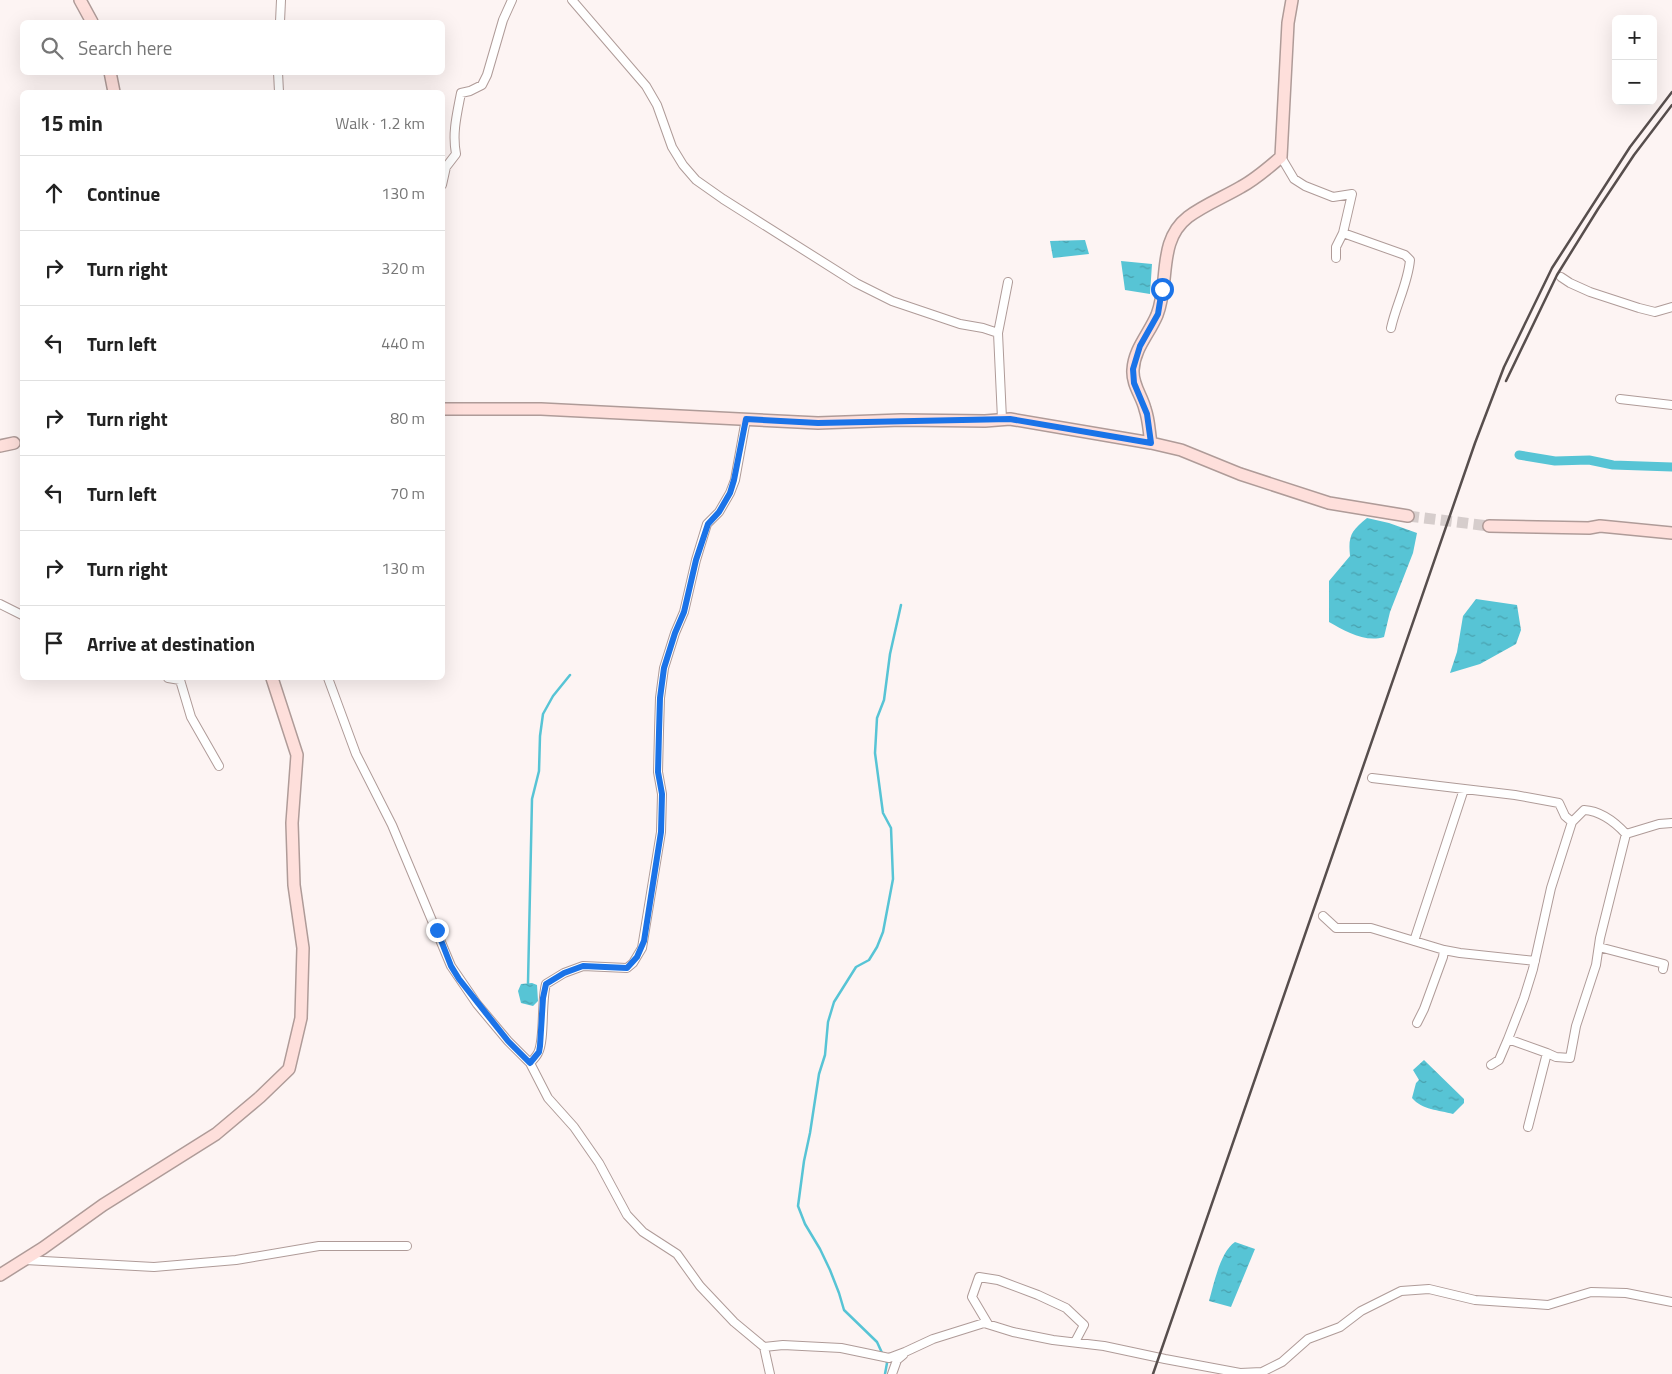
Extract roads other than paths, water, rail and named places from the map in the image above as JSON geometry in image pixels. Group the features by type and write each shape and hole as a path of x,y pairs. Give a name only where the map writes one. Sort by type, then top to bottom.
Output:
{"street":[{"path":"80,0 91,20"},
{"path":"280,20 281,0"},
{"path":"445,172 446,167 456,154 454,126 461,93 470,91 482,84 487,75 503,20 512,0"},
{"path":"572,0 646,86 657,105 672,147 683,165 696,180 856,283 892,301 960,324 998,333"},
{"path":"1292,0 1288,32 1281,158 1294,179 1305,186 1333,197 1352,194 1343,233 1336,248 1336,258"},
{"path":"111,75 114,90"},
{"path":"278,75 279,90"},
{"path":"1151,443 1147,414 1134,383 1133,369 1140,346 1158,314 1165,260 1176,230 1188,217 1249,183 1281,158"},
{"path":"1343,233 1405,255 1410,260 1391,328"},
{"path":"1561,277 1590,292 1639,308 1656,312 1672,307"},
{"path":"1002,419 998,333 1008,282"},
{"path":"1620,399 1672,405"},
{"path":"445,409 541,409 818,423 1010,419 1151,443 1181,450 1240,474 1329,503 1408,516"},
{"path":"530,1063 539,1052 543,998 546,984 564,973 583,966 627,968 637,957 644,941 658,853 661,819 662,794 658,772 660,698 664,668 684,612 696,560 708,524 719,512 730,493 746,419"},
{"path":"0,446 18,443"},
{"path":"1489,526 1589,528 1600,526 1672,532"},
{"path":"0,604 20,614"},
{"path":"180,680 191,717 218,766"},
{"path":"0,1275 43,1248 103,1205 216,1134 260,1098 289,1069 301,1018 303,948 294,885 292,823 297,755 273,680"},
{"path":"329,680 356,754 392,824 451,966 477,1004 508,1041 530,1063 548,1098 574,1127 599,1163 627,1215 643,1232 677,1254 700,1286 734,1322 764,1347 770,1374"},
{"path":"1372,778 1559,802 1565,816 1572,822"},
{"path":"1414,941 1464,790"},
{"path":"1491,1065 1499,1060 1524,998 1535,961 1551,888 1572,822 1584,810 1592,810 1604,816 1626,834"},
{"path":"1626,834 1659,824 1672,824"},
{"path":"1508,1039 1556,1057 1570,1058 1576,1026 1596,965 1626,834"},
{"path":"1323,916 1336,928 1372,928 1444,950 1535,961"},
{"path":"1599,947 1664,964 1663,969"},
{"path":"1416,1023 1424,1009 1444,950"},
{"path":"1528,1127 1547,1054"},
{"path":"23,1260 154,1267 236,1260 319,1246 407,1246"},
{"path":"988,1324 972,1297 979,1277 998,1280 1066,1308 1084,1325 1075,1342"},
{"path":"764,1347 783,1345 841,1348 889,1358 934,1339 984,1322 1013,1332 1053,1340 1104,1346 1240,1373 1262,1372 1282,1362 1308,1338 1340,1327 1361,1311 1401,1291 1429,1289 1475,1300 1548,1305 1591,1292 1626,1293 1672,1302"},
{"path":"892,1374 897,1360 905,1352"}],"water":[{"path":"1085,240 1089,254 1053,258 1050,241"},
{"path":"1121,261 1152,264 1150,294 1125,290"},
{"path":"1367,518 1389,523 1417,533 1413,553 1390,612 1384,637 1377,638 1355,635 1329,622 1329,581 1350,556 1350,539 1352,534"},
{"path":"1476,599 1517,605 1521,630 1516,644 1480,664 1450,673 1457,652 1463,616"},
{"path":"532,983 537,985 538,1001 533,1006 521,1003 518,991 521,984"},
{"path":"1424,1060 1464,1099 1464,1103 1453,1114 1431,1109 1421,1105 1412,1098 1416,1083 1419,1080 1413,1070"},
{"path":"1235,1242 1255,1249 1231,1307 1209,1301 1215,1277 1225,1253"}],"waterway":[{"path":"1519,455 1555,461 1589,460 1613,465 1672,467"},
{"path":"883,1355 877,1342 844,1310 830,1270 805,1224 798,1206 819,1074 825,1055 828,1022 834,1002 856,967 869,960 877,947 883,932 893,879 891,828 883,813 875,753 877,718 884,700 890,654 901,605"},
{"path":"528,983 532,799 539,771 540,736 543,714 553,696 570,675"},
{"path":"885,1374 886,1360"}],"tunnel":[{"path":"1408,516 1489,526"}],"railway":[{"path":"1153,1374 1475,443 1504,367 1552,268 1630,147 1672,92"},
{"path":"1506,381 1557,275 1634,155 1672,105"}]}
